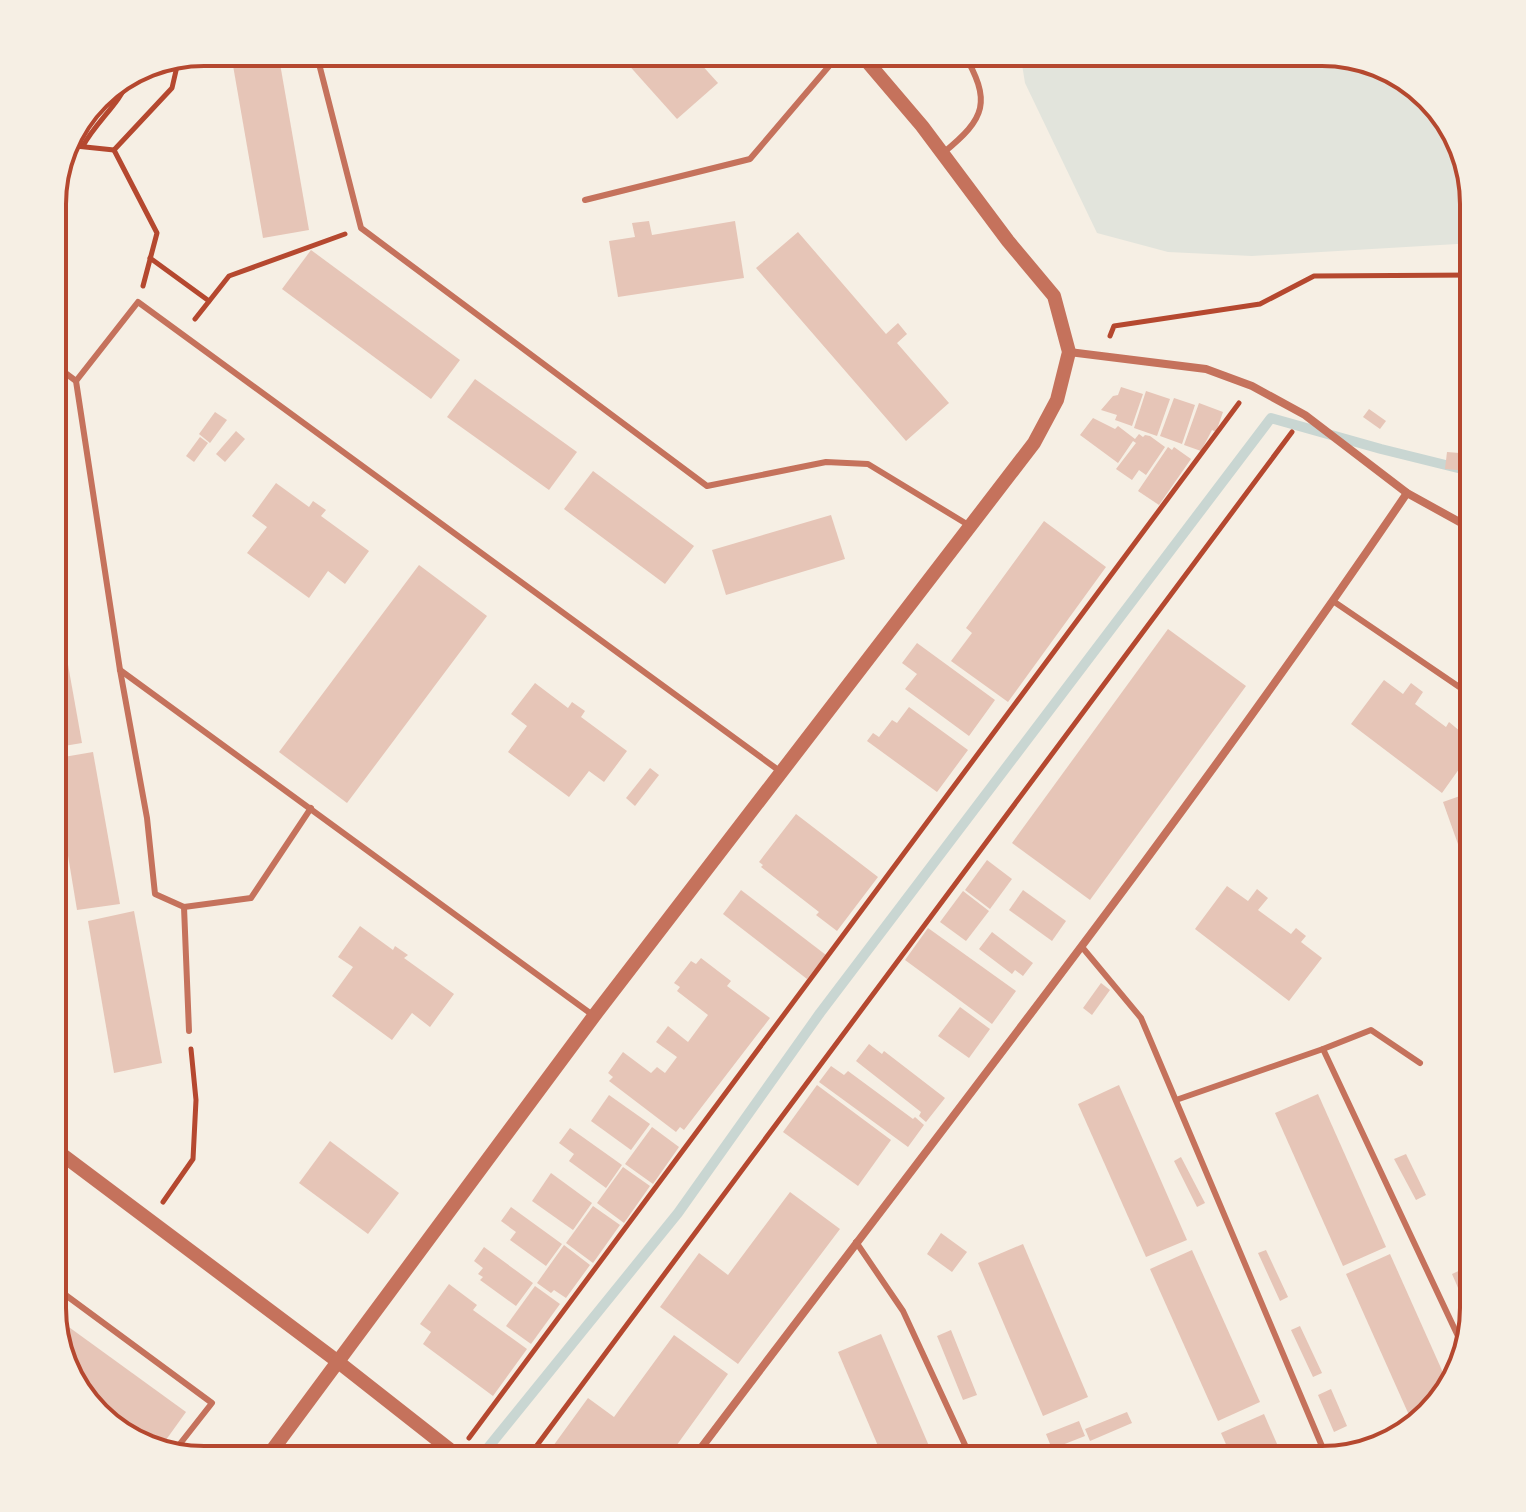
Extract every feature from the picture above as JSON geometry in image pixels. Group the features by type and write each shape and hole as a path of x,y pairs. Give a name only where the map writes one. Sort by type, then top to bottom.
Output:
{"street":[{"path":"275,1446 594,1016 970,526 1040,432 1057,400 1069,352 1054,296 871,66"},
{"path":"1069,352 1206,369 1252,386 1305,415 1407,493 1460,522"},
{"path":"703,1446 1082,947 1333,601 1407,493"},
{"path":"66,1158 337,1361 444,1446"}],"lane":[{"path":"320,66 361,228 707,486 826,462 868,464 970,526"},
{"path":"585,200 750,159 829,66"},
{"path":"943,153 967,134 980,107 982,91 970,66"},
{"path":"76,381 138,302 781,772"},
{"path":"66,374 76,381 120,670 147,818 155,894 184,907 251,898 311,808"},
{"path":"1333,601 1460,687"},
{"path":"120,670 594,1016"},
{"path":"184,907 189,1031"},
{"path":"1082,947 1141,1018 1322,1446"},
{"path":"1176,1100 1371,1030 1420,1063"},
{"path":"1323,1049 1457,1334"},
{"path":"856,1242 903,1311 966,1446"},
{"path":"66,1295 212,1403 180,1443"}],"path":[{"path":"114,150 172,88 176,69"},
{"path":"83,146 94,126 124,92"},
{"path":"79,146 114,150"},
{"path":"114,150 157,233 138,302"},
{"path":"182,335 229,276 361,228"},
{"path":"150,258 209,301"},
{"path":"1103,356 1114,326 1260,304 1314,276 1460,275"},
{"path":"468,1446 1252,386"},
{"path":"536,1446 1305,415"},
{"path":"149,1222 193,1159 196,1100 189,1031"}],"shaded area":[{"path":"1022,66 1331,66 1383,80 1426,113 1442,135 1457,177 1460,244 1252,256 1168,252 1097,233 1025,83"}],"building":[{"path":"233,66 280,66 309,230 263,238"},
{"path":"630,66 703,66 718,83 677,119"},
{"path":"649,221 652,235 735,221 744,278 618,297 609,241 635,237 632,223"},
{"path":"798,232 886,334 898,323 907,334 897,343 949,403 906,441 756,268"},
{"path":"311,250 460,360 431,399 282,289"},
{"path":"475,379 577,452 549,490 447,417"},
{"path":"1121,387 1143,394 1132,426 1115,420 1117,415 1101,410 1113,396 1118,395"},
{"path":"1146,391 1170,399 1157,436 1134,428"},
{"path":"1174,398 1195,405 1182,444 1160,436"},
{"path":"1199,403 1223,412 1216,432 1212,430 1201,451 1184,445"},
{"path":"1369,409 1386,421 1380,429 1363,417"},
{"path":"215,412 227,420 210,443 199,434"},
{"path":"1093,418 1115,429 1118,426 1135,439 1139,434 1150,436 1165,447 1146,475 1139,470 1132,480 1116,469 1136,443 1133,441 1118,463 1080,435"},
{"path":"236,431 245,439 225,462 216,454"},
{"path":"200,437 208,443 194,462 186,456"},
{"path":"1168,447 1172,450 1174,447 1191,459 1159,505 1138,491"},
{"path":"1447,452 1460,453 1460,470 1445,469"},
{"path":"593,471 694,546 665,584 564,509"},
{"path":"276,483 309,507 313,501 326,510 321,516 369,551 345,584 328,571 309,598 247,553 267,527 252,516"},
{"path":"831,515 845,559 726,595 712,550"},
{"path":"1044,521 1106,567 1008,702 951,661 972,633 966,628"},
{"path":"419,565 487,616 347,803 279,752"},
{"path":"1168,629 1246,686 1090,900 1012,843"},
{"path":"917,643 995,700 969,736 905,689 917,674 902,663"},
{"path":"66,654 82,743 66,746"},
{"path":"1384,680 1403,694 1411,683 1423,692 1415,704 1446,727 1449,722 1460,731 1460,768 1442,793 1351,724"},
{"path":"535,683 568,708 572,702 585,711 581,717 627,751 604,782 589,771 569,797 508,752 527,726 511,714"},
{"path":"909,707 968,750 937,792 867,741 873,733 879,737 892,720 897,723"},
{"path":"93,752 120,904 77,910 66,844 66,757"},
{"path":"650,768 659,775 635,806 626,798"},
{"path":"1460,796 1460,850 1443,802"},
{"path":"796,814 878,877 837,931 816,915 819,912 761,867 763,865 759,862"},
{"path":"987,860 1012,879 990,909 965,890"},
{"path":"1227,886 1248,901 1257,889 1268,898 1258,910 1291,934 1296,928 1306,936 1301,942 1322,958 1289,1001 1195,929"},
{"path":"741,890 826,955 807,979 723,914"},
{"path":"1023,890 1066,921 1052,941 1009,910"},
{"path":"963,891 989,911 966,941 940,922"},
{"path":"134,911 162,1063 114,1073 88,921"},
{"path":"360,926 393,950 395,946 408,955 404,958 454,994 430,1027 412,1013 392,1040 332,996 353,967 338,957"},
{"path":"928,928 1016,991 992,1024 905,960"},
{"path":"992,932 1033,963 1023,976 1015,970 1012,974 979,949"},
{"path":"701,958 731,981 727,986 770,1018 684,1130 680,1127 676,1132 609,1081 613,1077 608,1073 623,1052 651,1073 657,1067 665,1073 677,1057 656,1042 668,1026 688,1042 708,1015 677,991 680,987 674,983 691,961 696,964"},
{"path":"1101,983 1110,990 1092,1015 1083,1008"},
{"path":"960,1007 990,1029 969,1058 938,1036"},
{"path":"869,1044 882,1054 884,1051 945,1098 926,1122 919,1116 921,1112 856,1061"},
{"path":"831,1066 844,1075 848,1071 924,1125 908,1147 819,1082"},
{"path":"817,1085 891,1140 858,1186 783,1132"},
{"path":"1119,1085 1187,1240 1146,1257 1078,1104"},
{"path":"1318,1094 1386,1247 1343,1266 1275,1113"},
{"path":"609,1095 650,1124 631,1150 591,1121"},
{"path":"652,1127 679,1147 653,1184 625,1164"},
{"path":"570,1128 622,1165 606,1188 569,1161 574,1154 559,1143"},
{"path":"330,1141 399,1193 368,1234 299,1183"},
{"path":"1406,1154 1426,1195 1416,1200 1394,1159"},
{"path":"1181,1157 1205,1203 1197,1207 1174,1161"},
{"path":"623,1167 650,1186 624,1223 597,1203"},
{"path":"551,1173 592,1203 573,1230 532,1201"},
{"path":"790,1192 840,1229 738,1364 660,1307 699,1253 728,1275"},
{"path":"593,1206 620,1225 593,1263 566,1243"},
{"path":"511,1207 562,1244 546,1266 510,1240 516,1232 501,1221"},
{"path":"941,1233 967,1252 952,1272 927,1254"},
{"path":"1023,1244 1088,1397 1043,1416 978,1263"},
{"path":"564,1245 590,1265 566,1298 554,1290 551,1293 537,1283"},
{"path":"484,1247 533,1283 516,1306 480,1280 483,1277 478,1274 483,1268 474,1261"},
{"path":"1192,1250 1260,1402 1218,1421 1150,1269"},
{"path":"1266,1250 1288,1297 1280,1301 1258,1253"},
{"path":"1390,1254 1443,1374 1409,1415 1346,1274"},
{"path":"1460,1270 1460,1292 1452,1274"},
{"path":"449,1284 477,1305 473,1310 527,1349 493,1396 423,1344 431,1332 420,1324"},
{"path":"535,1286 560,1304 531,1344 506,1326"},
{"path":"68,1326 186,1412 166,1440 135,1428 100,1399 89,1385 77,1361"},
{"path":"1300,1326 1322,1373 1313,1377 1291,1330"},
{"path":"951,1330 977,1395 963,1400 937,1336"},
{"path":"881,1334 929,1446 878,1446 838,1352"},
{"path":"674,1335 728,1374 676,1446 553,1446 588,1398 614,1417"},
{"path":"1331,1389 1347,1426 1334,1432 1318,1395"},
{"path":"1127,1412 1132,1423 1090,1441 1085,1429"},
{"path":"1264,1414 1278,1446 1227,1446 1221,1433"},
{"path":"1079,1421 1085,1436 1060,1446 1051,1446 1046,1434"}],"waterway":[{"path":"489,1446 678,1213 820,1013 1271,418 1460,469"}]}
